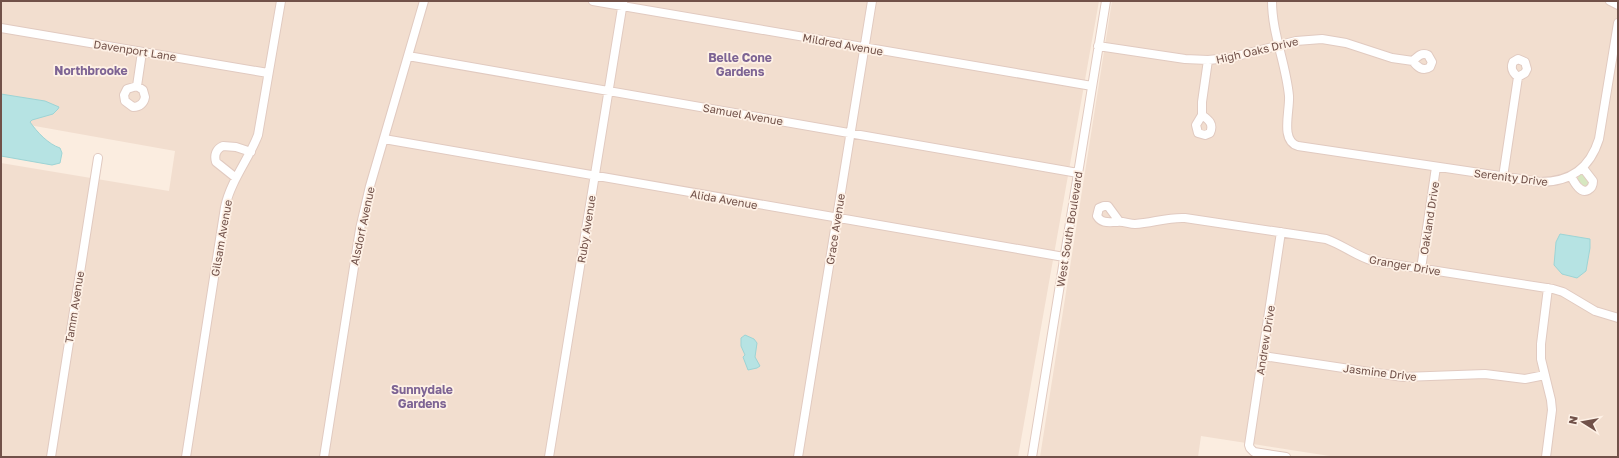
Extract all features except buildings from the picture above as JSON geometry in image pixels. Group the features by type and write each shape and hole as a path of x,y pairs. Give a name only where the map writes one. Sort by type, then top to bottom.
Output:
{"street":[{"name":"Gilsam Avenue","path":"186,457 225,206 236,178 251,152 259,129 281,1"},
{"name":"Alsdorf Avenue","path":"324,457 355,252 365,206 424,1"},
{"name":"Mildred Avenue","path":"594,1 622,3 864,48 1092,86"},
{"name":"Grace Avenue","path":"798,457 872,1"},
{"name":"West South Boulevard","path":"1032,457 1105,1"},
{"path":"1272,1 1273,22 1278,45"},
{"path":"1610,1 1618,5"},
{"name":"Ruby Avenue","path":"549,457 622,3"},
{"name":"Serenity Drive","path":"1278,45 1288,89 1289,108 1287,131 1291,143 1298,146 1544,182 1558,181 1571,176 1583,168 1592,155 1599,138 1618,24"},
{"name":"Davenport Lane","path":"1,28 268,73"},
{"name":"High Oaks Drive","path":"1098,46 1190,59 1208,60 1229,58 1306,39 1330,40 1383,55 1413,61"},
{"path":"137,86 142,52"},
{"name":"Samuel Avenue","path":"408,56 1078,173"},
{"path":"1202,115 1202,102 1208,60"},
{"path":"1502,177 1518,77"},
{"name":"Alida Avenue","path":"384,139 594,177 1064,256"},
{"path":"236,178 216,162 216,152 223,146 236,147 251,152"},
{"name":"Tamm Avenue","path":"51,457 98,158"},
{"name":"Oakland Drive","path":"1421,269 1436,166"},
{"path":"1571,176 1580,189 1586,191 1590,190 1593,181 1583,168"},
{"name":"Granger Drive","path":"1119,221 1138,224 1172,218 1185,218 1326,239 1359,256 1373,261 1548,288 1563,292 1595,311 1618,318"},
{"name":"Andrew Drive","path":"1282,232 1249,442 1250,448 1258,453 1286,457"},
{"path":"1546,457 1552,410 1542,359 1541,344 1548,288"},
{"name":"Jasmine Drive","path":"1263,356 1402,377 1485,374 1525,379 1545,375"}],"shaded area":[{"path":"1,1 1099,1 1018,457 1,457 1,163 169,191 175,151 1,120"},
{"path":"1112,1 1618,1 1618,457 1336,457 1201,436 1198,457 1040,457"}],"green space":[{"path":"1580,174 1584,174 1589,181 1589,185 1585,187 1580,184 1578,177"}],"water":[{"path":"1,94 45,101 59,107 53,114 32,120 30,122 51,144 60,148 62,153 60,163 52,165 1,156"},
{"path":"1560,234 1590,239 1586,271 1577,278 1562,274 1554,265 1556,242"},
{"path":"745,335 754,339 757,343 755,357 760,366 748,370 743,357 745,355 741,346 741,338"}],"district":[{"name":"Belle Cone Gardens","path":"740,64"},
{"name":"Northbrooke","path":"91,70"},
{"name":"Sunnydale Gardens","path":"422,396"}]}
